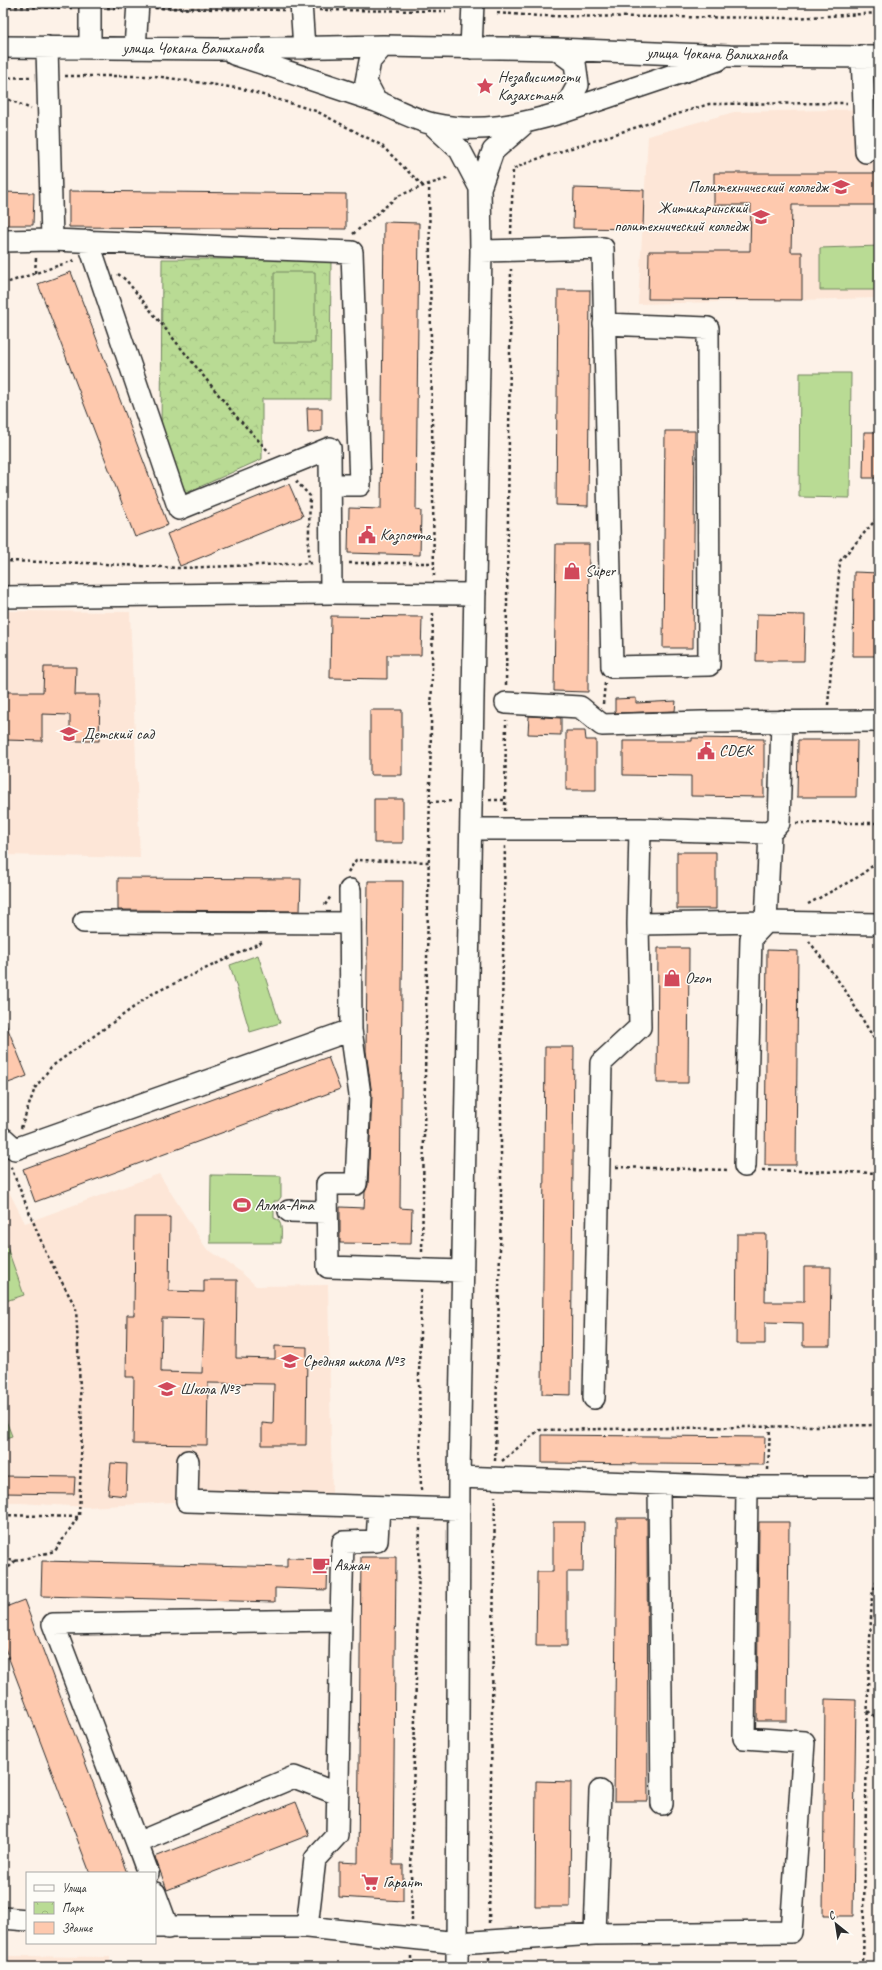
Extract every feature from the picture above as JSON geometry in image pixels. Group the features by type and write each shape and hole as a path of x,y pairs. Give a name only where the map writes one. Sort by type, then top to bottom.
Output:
{"street":[{"path":"471,48 473,3"},
{"path":"90,5 90,47"},
{"path":"135,48 137,6"},
{"path":"301,6 304,48"},
{"path":"376,101 366,82 370,62 383,46"},
{"name":"улица Чокана Валиханова","path":"3,47 218,49 383,46 556,49 730,56 870,56"},
{"path":"47,47 52,240"},
{"path":"218,49 376,101 432,124 475,129 524,124 730,56"},
{"path":"556,49 575,62 578,85 563,112"},
{"path":"866,152 864,103 870,56"},
{"path":"432,124 460,150 480,188"},
{"path":"457,1967 459,1477 481,251 480,188 494,151 524,124"},
{"path":"3,241 52,240 90,248 352,252 360,485 331,485"},
{"path":"90,248 179,509 330,448 332,593"},
{"path":"481,251 603,248 604,324 612,667 709,664 708,328 604,324"},
{"path":"3,597 332,593 475,594"},
{"path":"506,703 580,707 602,725 782,721 879,721"},
{"path":"745,1166 751,938 766,922 782,721"},
{"path":"471,829 774,828"},
{"path":"594,1398 601,1063 640,1027 638,924 640,829"},
{"path":"344,885 350,923 351,1030 360,1095 356,1184 327,1184 328,1267 463,1271"},
{"path":"84,922 350,923"},
{"path":"638,924 766,922 879,924"},
{"path":"9,1144 351,1030"},
{"path":"289,1211 327,1212"},
{"path":"188,1461 187,1502 459,1509"},
{"path":"459,1477 757,1487 879,1487"},
{"path":"659,1484 662,1804"},
{"path":"156,1899 161,1927 308,1927 458,1943 596,1934 791,1932 804,1742 744,1738 757,1487"},
{"path":"308,1927 315,1859 337,1835 343,1542 377,1541 378,1507"},
{"path":"148,1872 53,1624 341,1620"},
{"path":"137,1843 294,1777 338,1794"},
{"path":"596,1934 600,1791"},
{"path":"3,1918 26,1920"}],"path":[{"path":"3,7 90,5 301,6 446,11"},
{"path":"497,14 539,16 794,18 879,12"},
{"path":"3,78 48,76 155,76 250,92 316,111 381,145 423,186"},
{"path":"3,96 36,112"},
{"path":"864,103 709,104 534,160 513,169 508,360 501,1207 495,1466 539,1430 879,1425"},
{"path":"351,235 398,196 423,186 450,178"},
{"path":"412,1967 411,1872 420,1508 419,1378 434,594 429,184"},
{"path":"3,284 90,248"},
{"path":"115,271 126,280 235,415 310,496 308,563"},
{"path":"827,721 840,561 879,516"},
{"path":"3,561 84,563 179,568 331,562 434,563"},
{"path":"602,725 605,676 612,667"},
{"path":"774,828 879,823"},
{"path":"313,923 344,885 356,860 429,862"},
{"path":"805,906 858,876 879,861"},
{"path":"786,923 812,942 845,990 879,1047"},
{"path":"3,1559 15,1561 55,1551 79,1517 82,1428 76,1308 46,1253 9,1165 9,1144 35,1088 51,1068 152,994 260,942 267,942"},
{"path":"757,1487 770,1427"},
{"path":"489,1967 495,1478"},
{"path":"3,1515 79,1517"},
{"path":"3,1573 15,1561"},
{"path":"864,1967 868,1710 872,1595 879,1574"},
{"path":"868,1710 879,1720"}],"shaded area":[{"name":"Житикаринский политехнический колледж","path":"879,109 879,298 638,304 648,136 734,112"},
{"name":"Детский сад","path":"3,611 130,612 140,858 3,855"},
{"name":"Школа №3","path":"159,1174 206,1248 241,1272 256,1286 328,1285 332,1493 88,1507 3,1502 3,1180 25,1223"},
{"path":"3,1956 110,1957 110,1967 3,1967"}],"green space":[{"path":"879,246 879,290 820,290 820,248"},
{"path":"162,259 331,259 330,399 262,399 262,459 186,493 161,437"},
{"path":"274,272 315,272 315,343 274,343"},
{"path":"800,373 851,373 850,498 799,497"},
{"path":"258,955 280,1023 250,1032 230,965"},
{"name":"Алма-Ата","path":"211,1175 281,1176 281,1197 278,1201 274,1201 274,1218 277,1219 281,1225 281,1243 210,1243"},
{"path":"3,1236 24,1295 3,1302"},
{"path":"3,1413 12,1436 3,1439"}],"building":[{"path":"714,173 879,173 879,205 792,205 791,252 802,252 802,300 648,299 649,251 750,251 751,205 714,205"},
{"path":"574,188 644,190 643,229 573,228"},
{"path":"69,191 346,194 346,229 69,227"},
{"path":"3,192 34,193 33,225 3,225"},
{"path":"384,222 419,223 416,510 421,511 420,555 348,553 349,508 381,509"},
{"path":"71,272 168,525 135,537 38,284"},
{"path":"558,290 590,290 588,506 556,505"},
{"path":"307,408 322,408 322,431 308,433"},
{"path":"665,431 695,431 693,648 663,648"},
{"path":"864,432 879,432 879,478 863,478"},
{"path":"289,484 303,516 180,566 167,534"},
{"path":"556,544 589,544 588,692 554,691"},
{"path":"854,572 879,573 879,656 853,656"},
{"path":"757,614 805,615 804,661 756,661"},
{"path":"331,616 422,617 421,655 387,655 387,679 330,678"},
{"path":"44,667 76,667 75,695 100,695 99,741 70,741 70,715 42,714 42,741 5,740 6,712 3,712 3,692 43,692"},
{"path":"636,698 636,703 676,701 675,711 615,713 615,699"},
{"path":"370,710 402,710 402,775 370,775"},
{"path":"529,716 561,718 561,735 528,734"},
{"path":"566,731 585,731 586,740 596,740 596,790 566,790"},
{"path":"692,738 764,739 764,797 691,796 691,776 623,775 623,741 692,741"},
{"path":"798,740 857,740 856,797 797,797"},
{"path":"374,799 403,799 403,843 374,843"},
{"path":"677,852 716,852 716,909 677,909"},
{"path":"118,878 301,879 300,911 118,910"},
{"path":"368,881 403,881 400,1208 412,1209 411,1244 340,1243 340,1207 364,1208 365,1192 368,1185 372,1095 366,1051"},
{"path":"658,948 689,948 688,1083 657,1083"},
{"path":"767,950 798,951 796,1165 765,1165"},
{"path":"3,1017 27,1076 3,1085"},
{"path":"545,1047 574,1047 571,1395 542,1394"},
{"path":"328,1057 340,1089 35,1202 23,1169"},
{"path":"135,1217 170,1217 169,1291 204,1292 204,1280 237,1280 236,1358 275,1359 275,1346 307,1347 306,1445 262,1445 262,1423 273,1424 274,1384 208,1383 207,1445 133,1444 134,1377 126,1377 127,1315 134,1315","holes":["162,1318 204,1319 202,1373 161,1372"]},
{"path":"737,1234 766,1234 765,1302 804,1302 804,1267 831,1267 830,1346 803,1346 803,1323 765,1322 765,1344 736,1344"},
{"path":"542,1435 765,1437 764,1465 542,1463"},
{"path":"111,1463 127,1464 126,1496 108,1494"},
{"path":"3,1476 75,1477 74,1494 3,1493"},
{"path":"617,1518 647,1518 648,1801 614,1801"},
{"path":"553,1522 584,1522 583,1572 567,1572 567,1646 536,1646 537,1572 553,1572"},
{"path":"759,1522 789,1522 787,1721 757,1721"},
{"path":"361,1557 396,1557 393,1865 403,1865 403,1901 339,1897 339,1862 358,1863"},
{"path":"287,1558 328,1559 327,1590 275,1588 275,1602 41,1596 42,1561 287,1567"},
{"path":"24,1600 127,1872 90,1872 3,1643 3,1608"},
{"path":"825,1699 856,1700 853,1916 823,1916"},
{"path":"536,1781 571,1782 570,1907 535,1907"},
{"path":"296,1802 309,1835 167,1890 155,1857"}],"place":[{"name":"Независимости Казахстана","path":"485,86"},
{"name":"Политехнический колледж","path":"841,187"},
{"name":"Житикаринский политехнический колледж","path":"761,217"},
{"name":"Казпочта","path":"367,535"},
{"name":"Super","path":"572,571"},
{"name":"Детский сад","path":"69,734"},
{"name":"CDEK","path":"706,751"},
{"name":"Ozon","path":"672,978"},
{"name":"Алма-Ата","path":"242,1205"},
{"name":"Средняя школа №3","path":"290,1361"},
{"name":"Школа №3","path":"167,1389"},
{"name":"Аяжан","path":"321,1565"},
{"name":"Гарант","path":"370,1882"}]}
